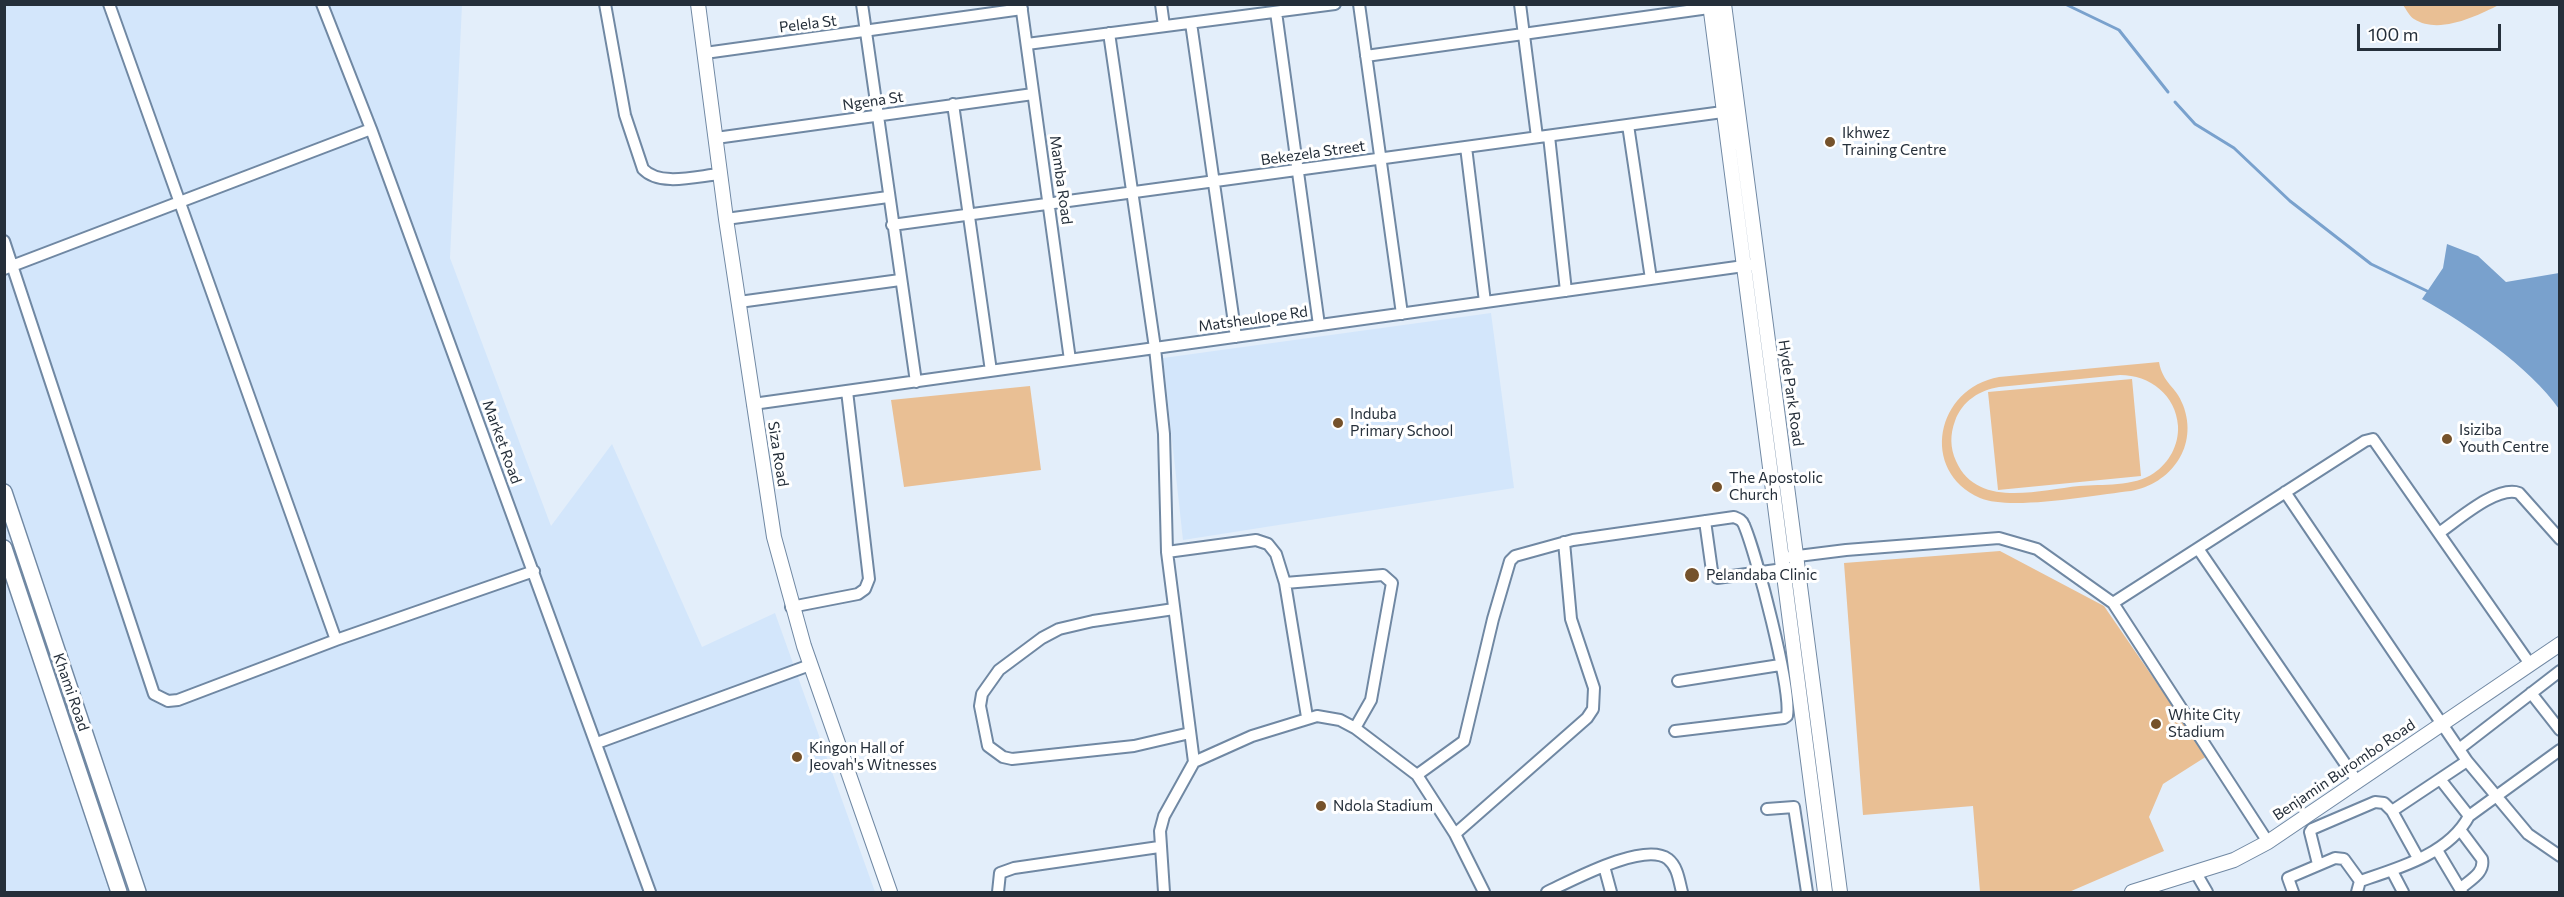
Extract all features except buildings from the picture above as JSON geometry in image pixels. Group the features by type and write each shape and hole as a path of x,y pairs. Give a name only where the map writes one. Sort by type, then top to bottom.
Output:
{"main road":[{"name":"Khami Road","path":"4,492 138,892"},
{"name":"Khami Road","path":"4,548 119,892"}],"street":[{"path":"109,4 336,640"},
{"name":"Market Road","path":"322,4 371,129 650,892"},
{"path":"605,4 625,115 643,169 650,176 660,179 720,174"},
{"name":"Siza Road","path":"698,4 726,219 774,537 791,607 890,892"},
{"path":"862,4 916,382"},
{"path":"1161,4 1164,26"},
{"path":"1027,44 1335,4"},
{"path":"1359,4 1402,314"},
{"path":"1520,4 1566,291"},
{"path":"1366,56 1717,6"},
{"name":"Hyde Park Road","path":"1717,6 1750,265 1781,564 1825,892"},
{"name":"Pelela St","path":"705,52 866,32 1021,7"},
{"name":"Mamba Road","path":"1021,7 1070,360"},
{"path":"1276,12 1319,325"},
{"path":"1191,23 1236,337"},
{"path":"1109,33 1155,348 1164,434 1167,552 1194,762"},
{"name":"Ngena St","path":"716,138 1033,94"},
{"path":"953,104 991,371"},
{"name":"Bekezela Street","path":"892,225 1731,111"},
{"path":"1628,125 1651,279"},
{"path":"9,267 371,129"},
{"path":"1466,147 1485,302"},
{"path":"726,219 888,197"},
{"path":"4,241 9,267 154,694 168,701 178,700 336,640 534,571"},
{"name":"Hyde Park Road","path":"1750,265 1796,562 1840,892"},
{"name":"Matsheulope Rd","path":"753,404 1750,265"},
{"path":"739,302 900,280"},
{"path":"791,607 858,594 865,589 869,579 847,391"},
{"path":"2113,603 2199,550 2365,441 2373,439 2530,664"},
{"path":"2439,533 2495,495 2512,490 2519,493 2559,539"},
{"path":"2285,492 2467,761 2528,834 2559,856"},
{"path":"1417,775 1464,741 1492,619 1510,561 1521,552 1563,542 1734,517 1743,523 1759,573 1788,711 1784,718 1675,731"},
{"path":"1705,521 1712,571 1717,578 1759,573 1781,564 1846,550 1999,538 2037,549 2113,603 2268,842"},
{"path":"1167,552 1256,540 1268,544 1276,554 1285,583 1307,717"},
{"path":"1455,834 1587,718 1593,709 1594,688 1571,619 1563,542"},
{"path":"2199,550 2357,781"},
{"path":"1285,583 1383,575 1392,583 1371,700 1355,728"},
{"path":"1174,609 1093,621 1059,629 1042,638 999,670 990,680 982,694 982,718 988,746 1003,757 1012,759 1134,746 1190,733"},
{"name":"Benjamin Burombo Road","path":"2132,892 2234,860 2268,842 2559,644"},
{"path":"597,743 810,665"},
{"path":"1678,681 1780,665"},
{"path":"2459,749 2559,670"},
{"path":"2531,693 2559,730"},
{"path":"1164,892 1159,848 1164,816 1194,762 1252,736 1307,717 1329,717 1355,728 1417,775 1455,834 1484,892"},
{"path":"2294,892 2288,878 2340,857 2358,887 2437,850 2461,831 2469,816 2559,750"},
{"path":"2392,811 2467,761"},
{"path":"2440,779 2469,816"},
{"path":"2318,864 2310,832 2312,829 2375,802 2384,803 2392,811 2418,858"},
{"path":"1767,809 1794,807 1808,892"},
{"path":"2437,850 2461,890 2481,870 2483,865 2461,831"},
{"path":"998,892 1000,873 1014,868 1159,848"},
{"path":"1547,892 1604,866 1648,854 1658,854 1670,861 1676,868 1682,892"},
{"path":"1604,866 1611,892"},
{"path":"2392,871 2403,892"},
{"path":"2196,873 2207,892"}],"shaded area":[{"path":"5,5 462,5 450,258 551,526 612,444 702,647 775,613 875,892 5,892"},
{"path":"2403,5 2499,5 2457,22 2435,25 2414,19"},
{"name":"Induba Primary School","path":"1491,313 1514,488 1183,540 1163,358"},
{"path":"2159,362 2163,375 2183,405 2187,420 2184,448 2178,461 2169,472 2145,487 2131,491 2031,503 1994,502 1980,498 1961,486 1948,469 1943,451 1943,432 1949,413 1961,397 1978,384 1999,377","holes":["2120,375 2151,383 2167,396 2176,415 2178,426 2175,447 2168,459 2159,469 2146,477 2118,484 2010,493 1978,486 1966,476 1956,461 1951,441 1955,421 1967,402 1985,391 1999,387"]},
{"path":"2132,379 2141,476 1998,490 1988,392"},
{"path":"1030,386 1041,470 904,487 891,400"},
{"name":"White City Stadium","path":"2000,551 2104,606 2207,756 2163,784 2149,817 2164,851 2069,892 1980,892 1973,806 1863,815 1844,563"}],"water":[{"path":"2447,244 2478,256 2506,282 2559,273 2559,409 2547,393 2515,363 2477,334 2422,299 2443,268"}],"waterway":[{"path":"2065,4 2119,30 2168,92"},
{"path":"2175,102 2195,124 2234,148 2290,201 2371,264 2427,291"}],"place":[{"name":"Ikhwez Training Centre","path":"1830,142"},
{"name":"Induba Primary School","path":"1338,423"},
{"name":"Isiziba Youth Centre","path":"2447,439"},
{"name":"The Apostolic Church","path":"1717,487"},
{"name":"Pelandaba Clinic","path":"1692,575"},
{"name":"White City Stadium","path":"2156,724"},
{"name":"Kingon Hall of Jeovah's Witnesses","path":"797,757"},
{"name":"Ndola Stadium","path":"1321,806"}]}
